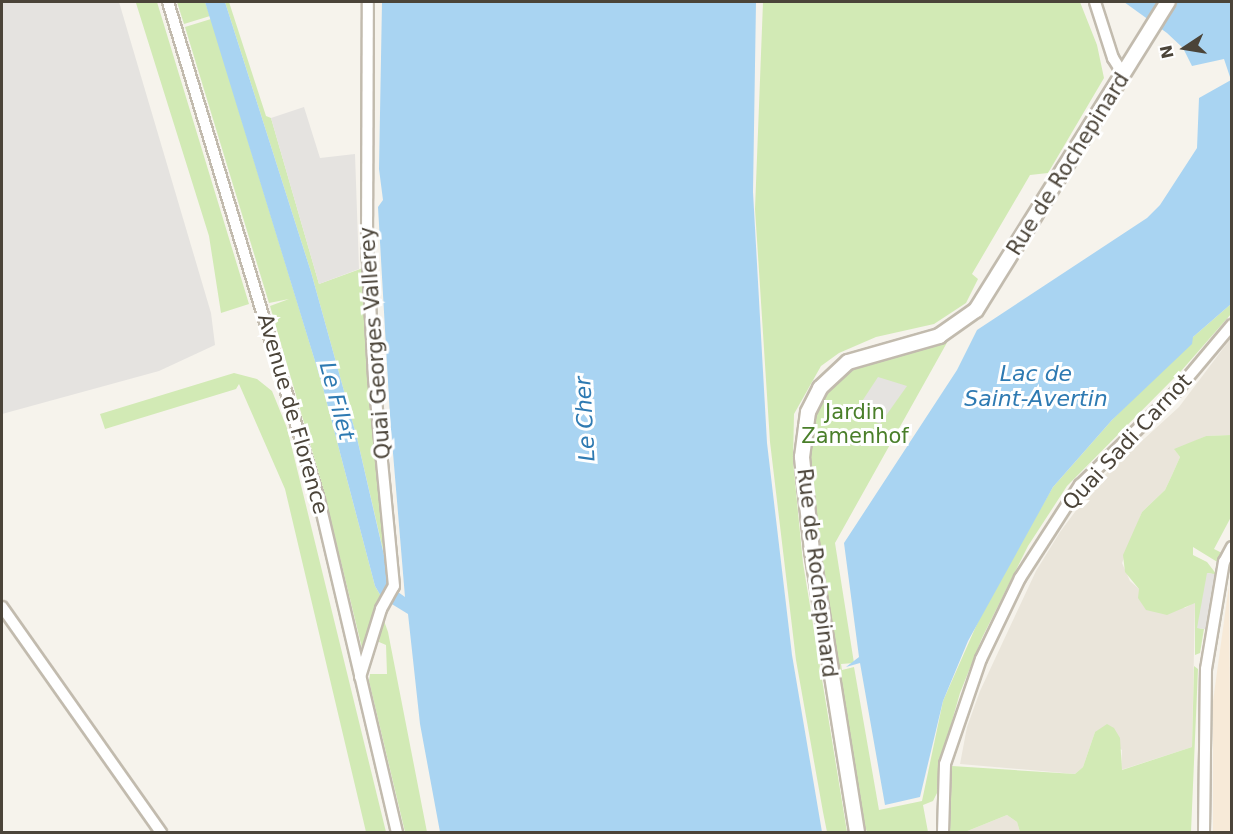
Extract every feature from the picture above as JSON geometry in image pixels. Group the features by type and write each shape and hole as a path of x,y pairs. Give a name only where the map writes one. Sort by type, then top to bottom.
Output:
{"street":[{"name":"Avenue de Florence","path":"168,2 295,416 397,832"},
{"name":"Quai Georges Vallerey","path":"360,676 381,609 394,586 374,378 367,244 368,2"},
{"path":"1095,2 1102,26 1123,74"},
{"name":"Rue de Rochepinard","path":"857,832 812,551 802,457 808,412 820,387 848,362 939,336 976,310 1168,2"},
{"name":"Quai Sadi Carnot","path":"943,832 945,764 981,659 1020,579 1080,485 1174,394 1232,325"},
{"path":"1204,832 1206,669 1224,562 1232,547"},
{"path":"2,607 161,832"}],"shaded area":[{"path":"2,2 119,2 211,313 215,345 159,371 2,414"},
{"path":"304,107 320,158 355,154 359,269 319,284 271,118"},
{"path":"1231,338 1231,435 1206,436 1175,450 1180,457 1165,490 1142,512 1122,563 1130,581 1139,589 1185,608 1195,602 1192,747 1121,770 1122,750 1095,732 1083,767 1075,774 960,764 967,727 980,691 1036,571 1060,532 1098,481 1179,407"},
{"path":"878,377 907,386 880,424 855,412"},
{"path":"1207,573 1222,575 1212,630 1197,628"},
{"path":"1229,585 1231,832 1213,832 1213,701"},
{"path":"1007,815 1017,822 1020,832 965,832"}],"green space":[{"path":"157,2 249,304 221,313 209,236 136,3"},
{"path":"177,2 205,2 210,16 184,24"},
{"path":"225,2 229,2 266,116 271,118 319,284 363,268 374,440 389,576 357,438 311,272"},
{"path":"763,2 1080,2 1097,45 1104,78 1048,173 1030,175 972,274 978,279 966,303 934,324 876,337 839,353 821,366 794,414 793,461 803,563 847,832 827,832 823,812 796,660 770,442 755,209"},
{"path":"211,19 322,384 375,586 382,598 362,648 323,488 270,306 289,299 269,303 185,27"},
{"name":"Jardin Zamenhof","path":"1231,304 1231,314 1182,370 1067,486 1028,546 982,638 960,693 940,763 938,791 933,801 923,805 928,832 867,832 860,814 817,526 809,450 818,403 833,384 861,363 949,339 835,543 854,663 841,664 842,670 854,667 879,810 922,801 943,701 988,599 1053,487 1112,420 1193,337"},
{"path":"234,373 257,379 272,391 287,428 386,832 366,832 285,489 239,384 236,389 105,429 100,414"},
{"path":"1231,435 1231,517 1214,549 1222,553 1219,563 1193,547 1193,555 1207,562 1217,575 1208,573 1198,628 1204,629 1200,653 1195,655 1195,603 1167,615 1146,610 1138,598 1139,589 1125,572 1123,555 1142,512 1165,490 1180,457 1174,449 1206,436"},
{"path":"383,618 388,632 427,832 405,832 369,681 370,674 387,674 386,645 379,642"},
{"path":"1194,666 1198,669 1191,832 1020,832 1017,822 1007,815 965,832 950,832 952,766 1075,774 1083,767 1095,732 1107,724 1114,728 1120,738 1122,770 1192,747"}],"water":[{"path":"205,2 225,2 311,272 357,438 389,577 398,592 405,597 390,417 378,207 383,200 379,169 382,2 756,2 753,192 767,443 792,655 822,832 440,832 420,724 408,614 382,598 375,586 322,384"},
{"path":"1124,2 1231,2 1231,80 1224,59 1192,66 1183,48 1167,33"},
{"name":"Lac de Saint-Avertin","path":"1231,80 1231,304 1193,337 1192,344 1112,420 1053,487 968,641 943,701 920,797 885,805 860,663 846,667 859,657 844,543 957,370 977,330 1147,218 1160,205 1197,148 1199,98"}],"water label":[{"name":"Le Filet","path":"337,401"},
{"name":"Le Cher","path":"585,419"}]}
